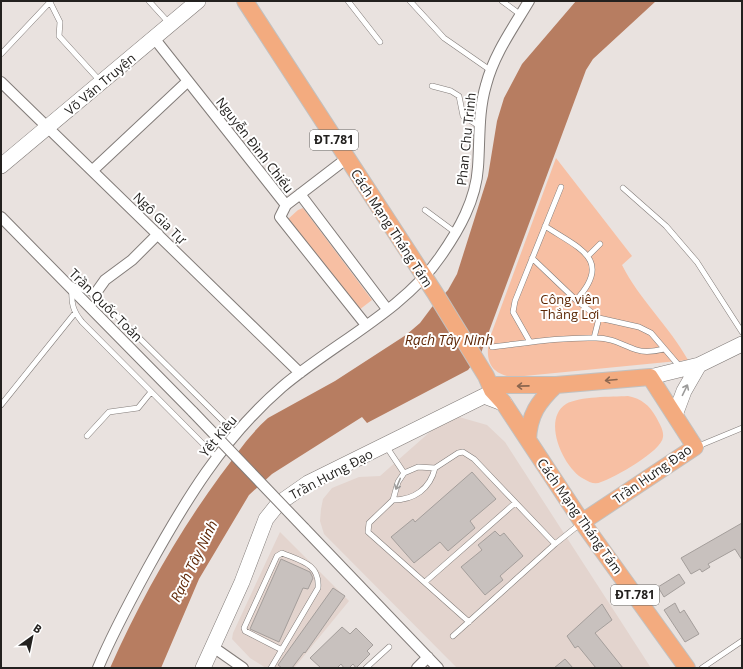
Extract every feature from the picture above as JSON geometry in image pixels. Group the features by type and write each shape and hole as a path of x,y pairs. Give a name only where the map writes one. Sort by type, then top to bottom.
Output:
{"main road":[{"name":"Cách Mạng Tháng Tám","path":"245,1 346,159 435,293 488,385 496,387 503,396 504,403 582,522 687,668"},
{"name":"Trần Hưng Đạo","path":"488,385 556,385 650,377 695,447 582,522"},
{"path":"528,440 529,425 533,413 546,395 556,385"}],"street":[{"name":"Võ Văn Truyện","path":"1,166 198,1"},
{"name":"Phan Chu Trinh","path":"425,278 456,233 474,192 478,168 481,107 490,70 501,47 529,1"},
{"name":"Nguyễn Đình Chiểu","path":"154,38 286,205 280,214 282,221 366,325"},
{"path":"93,170 188,81"},
{"name":"Ngô Gia Tự","path":"1,82 300,372"},
{"path":"286,205 346,159"},
{"name":"Nguyễn Đình Chiểu","path":"300,194 387,309"},
{"name":"Trần Quốc Toản","path":"1,217 193,412 428,658"},
{"path":"95,294 105,280 132,260 158,234"},
{"name":"Yết Kiêu","path":"98,668 126,609 164,538 195,486 216,457 236,434 281,388 300,372 387,309 425,278"},
{"name":"Trần Hưng Đạo","path":"650,377 699,365 742,344"},
{"path":"675,416 684,391 699,365"},
{"name":"Trần Hưng Đạo","path":"203,668 242,582 266,519 278,504 308,483 385,445 488,385"},
{"path":"213,647 243,668"},
{"path":"417,668 428,658 438,668"}],"lane":[{"path":"149,1 170,24"},
{"path":"348,1 380,42"},
{"path":"410,1 444,38 490,70"},
{"path":"502,1 521,14"},
{"path":"1,54 50,2 60,22 59,36 101,82"},
{"path":"432,86 455,92 460,99 463,116 480,126"},
{"path":"530,342 513,312 515,301 561,186"},
{"path":"623,188 666,226 694,258 742,332"},
{"path":"425,210 456,233"},
{"path":"545,226 582,250 588,256 592,264 593,271 588,287 576,300"},
{"path":"588,256 600,244"},
{"path":"532,258 576,300 599,318 639,327 651,333 683,370"},
{"path":"216,457 75,313 71,302 69,286 95,294 236,434"},
{"path":"1,406 75,313"},
{"path":"594,338 599,318"},
{"path":"492,347 530,342 594,338 615,340 638,350 651,351 664,349"},
{"path":"87,436 109,412 138,408 151,392"},
{"path":"695,447 742,428"},
{"path":"385,445 404,473"},
{"path":"469,622 368,532 369,523 393,500 398,482 404,473 418,467 435,468 458,454 467,454 474,459 555,544"},
{"path":"393,500 409,499 417,494 430,483 435,468"},
{"path":"425,582 515,503"},
{"path":"453,636 555,544 582,522"},
{"path":"271,668 282,650 318,588 319,578 312,567 282,553 277,556 244,628 245,631 282,650"},
{"path":"702,668 742,641"},
{"path":"366,668 389,647"}],"shaded area":[{"path":"459,417 487,425 505,442 651,668 457,668 324,534 320,521 321,509 323,499 332,488 359,477 380,476 440,423"},
{"path":"280,532 349,601 294,668 266,668 250,658 232,639 233,633"}],"green space":[{"name":"Công viên Thắng Lợi","path":"556,158 632,256 622,265 637,289 688,360 514,377 506,376 491,366 488,354 489,340"},
{"path":"303,208 372,300 359,310 287,220 298,210"},
{"path":"628,396 641,401 648,406 653,413 663,432 661,443 636,463 599,483 594,483 584,479 576,474 569,465 558,444 555,432 555,421 559,411 566,404 572,401 596,397"}],"water":[{"name":"Rạch Tây Ninh","path":"576,1 656,1 593,59 586,70 481,353 468,370 367,423 362,417 272,474 249,495 199,579 161,668 110,668 146,594 188,522 237,453 255,431 268,418 335,381 406,335 420,323 432,307 448,290 457,274 488,176 497,121 504,98 522,64"}],"building":[{"path":"472,472 496,499 470,521 475,528 448,551 440,542 414,563 391,537 413,519 415,522"},
{"path":"742,523 742,560 735,549 708,564 710,567 702,572 700,569 691,574 681,558"},
{"path":"495,531 500,536 504,533 523,556 500,576 503,580 485,595 461,567 482,550 478,545"},
{"path":"281,559 310,572 313,578 308,589 303,588 279,642 250,629"},
{"path":"679,574 685,583 664,597 658,587"},
{"path":"333,588 345,596 305,653 304,652 292,668 282,668 278,665"},
{"path":"675,603 680,613 684,610 699,634 685,642 664,610"},
{"path":"602,604 612,620 595,633 623,668 596,668 578,646 575,648 567,636"},
{"path":"342,627 350,634 356,628 373,645 367,651 370,654 356,668 353,664 349,668 344,668 341,664 337,668 321,668 310,658"},
{"path":"565,659 573,668 554,668"}]}
